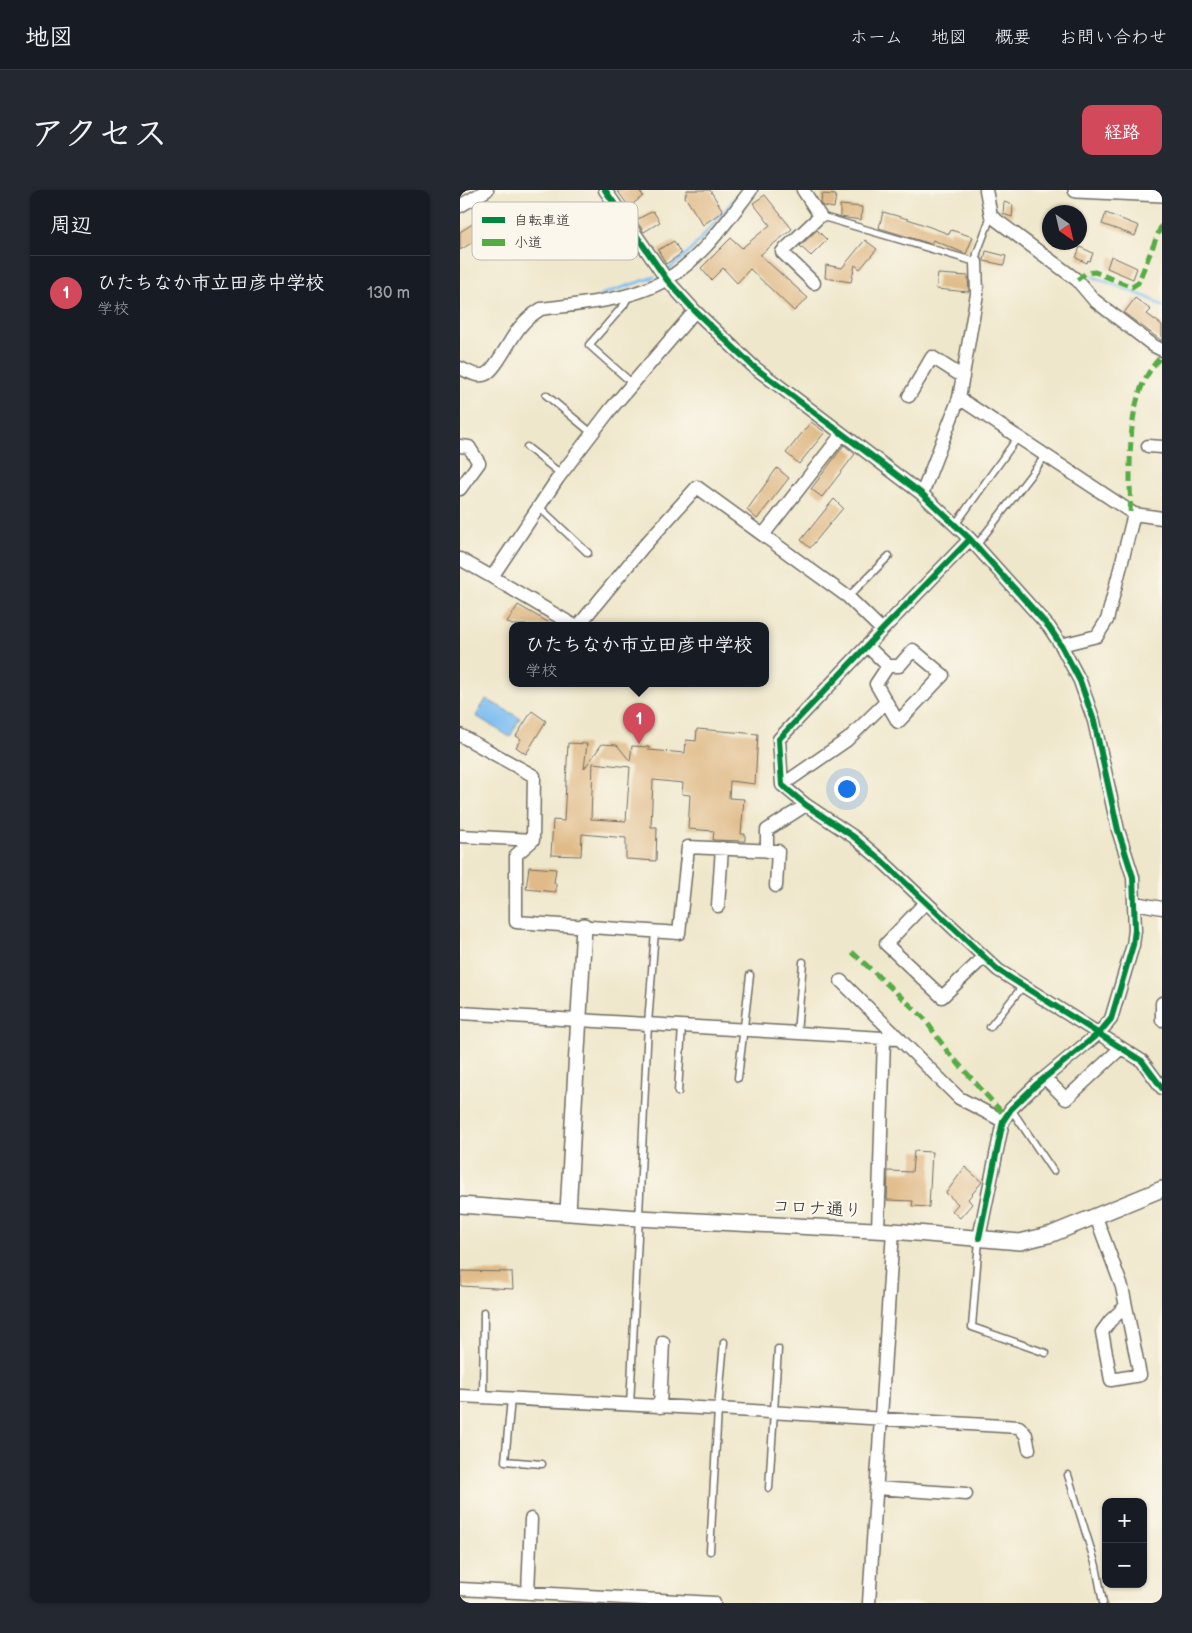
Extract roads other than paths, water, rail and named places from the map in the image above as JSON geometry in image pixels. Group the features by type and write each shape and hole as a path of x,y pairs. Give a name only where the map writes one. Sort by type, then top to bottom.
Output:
{"street":[{"path":"460,206 487,190"},
{"path":"605,190 613,202"},
{"path":"460,368 477,375 486,374 519,328 529,317 541,309 629,296 667,280 689,262 706,244 751,190"},
{"path":"804,190 820,216 782,252 814,283"},
{"path":"986,190 991,216 1077,280 1094,300 1154,346 1162,350"},
{"path":"1076,190 1162,194"},
{"path":"638,238 667,280 695,311 754,367 922,494 973,543 1049,627 1080,681 1094,721 1118,830 1133,877 1135,903 1133,945 1111,1019 1099,1033 1011,1109 1003,1121 979,1238"},
{"path":"922,494 960,398 978,294 976,262"},
{"path":"492,577 561,474 695,311"},
{"path":"910,396 932,358 963,377"},
{"path":"960,398 1134,514 1162,518"},
{"path":"762,535 842,434"},
{"path":"460,446 469,447 479,463 460,488"},
{"path":"1148,446 1162,447"},
{"path":"582,622 643,547 697,487 848,597 882,630"},
{"path":"1061,645 1097,636 1107,620 1134,514"},
{"path":"973,543 882,630 779,739 782,785 806,805 854,837 882,860 998,970 1142,1061 1162,1088"},
{"path":"460,559 568,622"},
{"path":"867,646 888,666 899,666 913,650 944,675 898,722 876,684 888,666"},
{"path":"782,785 847,740 886,702"},
{"path":"460,735 534,776 533,840 516,855 516,922 679,933 688,847 778,851 776,886"},
{"path":"767,851 767,830 806,805"},
{"path":"460,836 533,840"},
{"path":"718,906 722,848"},
{"path":"926,902 886,944 942,997 984,957"},
{"path":"1135,903 1162,908"},
{"path":"568,1212 584,926"},
{"path":"841,981 959,1098 1003,1121"},
{"path":"1162,1005 1162,1020"},
{"path":"460,1013 900,1039"},
{"path":"869,1603 880,1420 885,1231 884,1038"},
{"path":"1045,1078 1066,1099 1121,1048"},
{"name":"コロナ通り","path":"460,1205 638,1218 885,1231 1020,1242 1052,1234 1162,1189"},
{"path":"1096,1216 1122,1288 1126,1306 1140,1375 1111,1380 1102,1332 1110,1321 1126,1306"},
{"path":"660,1407 663,1342"},
{"path":"460,1396 1019,1427 1026,1435 1029,1450"},
{"path":"876,1488 966,1494"},
{"path":"528,1593 531,1519"},
{"path":"466,1589 503,1597 528,1593 714,1603"},
{"path":"466,1589 471,1603"}],"lane":[{"path":"820,216 976,262 977,253 991,216"},
{"path":"629,296 624,306 589,344 634,384"},
{"path":"546,395 593,434"},
{"path":"955,525 1018,436"},
{"path":"527,447 561,474"},
{"path":"973,543 1046,455"},
{"path":"539,508 588,553"},
{"path":"848,597 889,556"},
{"path":"630,1406 648,1024 656,931"},
{"path":"796,1033 803,962"},
{"path":"738,1078 750,975"},
{"path":"990,1027 1023,986"},
{"path":"678,1092 682,1026"},
{"path":"1011,1109 1053,1171"},
{"path":"979,1238 972,1327 1046,1353"},
{"path":"483,1398 484,1312"},
{"path":"710,1551 718,1409 724,1342"},
{"path":"769,1488 778,1348"},
{"path":"511,1399 505,1461 542,1464"},
{"path":"1068,1475 1096,1566 1103,1603"}],"water":[{"path":"486,699 520,718 510,737 476,716"}],"waterway":[{"path":"668,270 692,249 742,190"},
{"path":"600,295 654,277"},
{"path":"1094,277 1151,299 1162,306"}],"place":[{"name":"ひたちなか市立田彦中学校","path":"639,744"}]}
